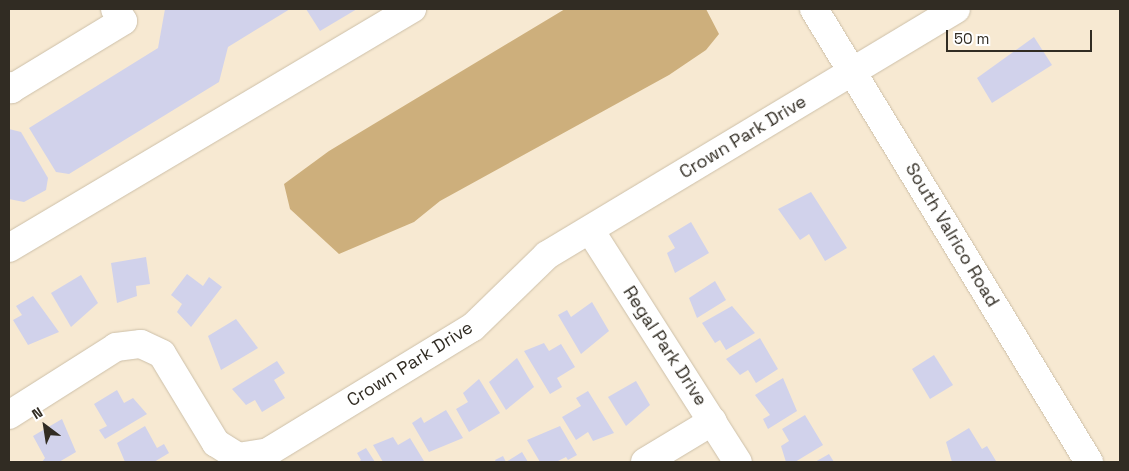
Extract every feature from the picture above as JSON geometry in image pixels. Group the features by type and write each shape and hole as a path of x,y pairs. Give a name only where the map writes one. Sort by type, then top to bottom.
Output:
{"street":[{"path":"9,86 11,89 123,21 116,9"},
{"path":"9,248 412,9"},
{"name":"South Valrico Road","path":"814,9 1089,462"},
{"name":"Crown Park Drive","path":"9,415 116,347 140,344 162,354 216,443 238,457 268,452 473,327 546,255 956,9"},
{"name":"Regal Park Drive","path":"590,230 738,462"},
{"path":"645,462 713,421"}],"shaded area":[{"path":"565,9 706,9 719,34 706,50 669,75 440,201 414,222 339,254 290,209 284,184 329,151"}],"building":[{"path":"165,9 290,9 228,47 219,82 69,174 56,172 29,128 158,48"},
{"path":"306,9 357,9 320,31"},
{"path":"1034,37 1052,65 992,103 977,78"},
{"path":"9,129 21,132 48,178 46,190 24,202 9,199"},
{"path":"811,192 847,248 825,261 809,234 800,240 778,209"},
{"path":"691,222 709,253 675,273 667,253 675,248 668,236"},
{"path":"146,257 150,284 136,286 137,296 117,303 111,263"},
{"path":"187,274 203,286 209,277 222,287 191,327 177,312 182,304 171,295"},
{"path":"81,275 98,303 71,327 51,293"},
{"path":"715,281 726,300 697,318 689,298"},
{"path":"33,296 59,332 28,345 13,320 22,315 16,306"},
{"path":"592,302 609,331 581,354 558,315 567,310 571,317"},
{"path":"732,306 755,333 726,350 720,340 715,343 702,323"},
{"path":"236,319 258,348 221,370 208,336"},
{"path":"760,338 778,369 756,383 748,370 740,375 726,359"},
{"path":"544,343 549,351 561,344 575,367 557,378 562,387 550,394 524,351"},
{"path":"934,355 953,385 930,399 912,369"},
{"path":"517,358 534,387 506,410 489,382"},
{"path":"277,361 285,373 274,380 285,398 262,412 255,400 246,405 232,389"},
{"path":"783,378 797,411 768,429 763,419 770,415 755,395"},
{"path":"479,379 500,413 469,432 456,409 468,402 463,393"},
{"path":"636,381 650,405 626,426 608,397"},
{"path":"117,390 124,403 133,398 147,414 105,439 99,430 107,426 94,404"},
{"path":"588,391 614,433 593,441 588,432 576,440 562,417 581,406 576,398"},
{"path":"446,410 463,438 429,452 412,423 421,417 424,423"},
{"path":"805,415 823,445 795,462 786,462 781,446 789,441 782,429"},
{"path":"62,419 76,452 59,462 42,462 45,458 33,436"},
{"path":"145,426 157,448 164,444 169,453 154,462 125,462 117,443"},
{"path":"560,426 577,455 568,460 566,457 556,462 540,462 527,440"},
{"path":"969,428 982,449 987,446 996,461 952,462 946,442"},
{"path":"393,437 398,445 410,438 424,461 383,462 373,445"},
{"path":"366,448 375,462 358,462 361,460 357,453"},
{"path":"522,452 528,462 506,462"},
{"path":"829,454 834,462 815,462"},
{"path":"503,456 506,462 496,462 495,460"}]}
